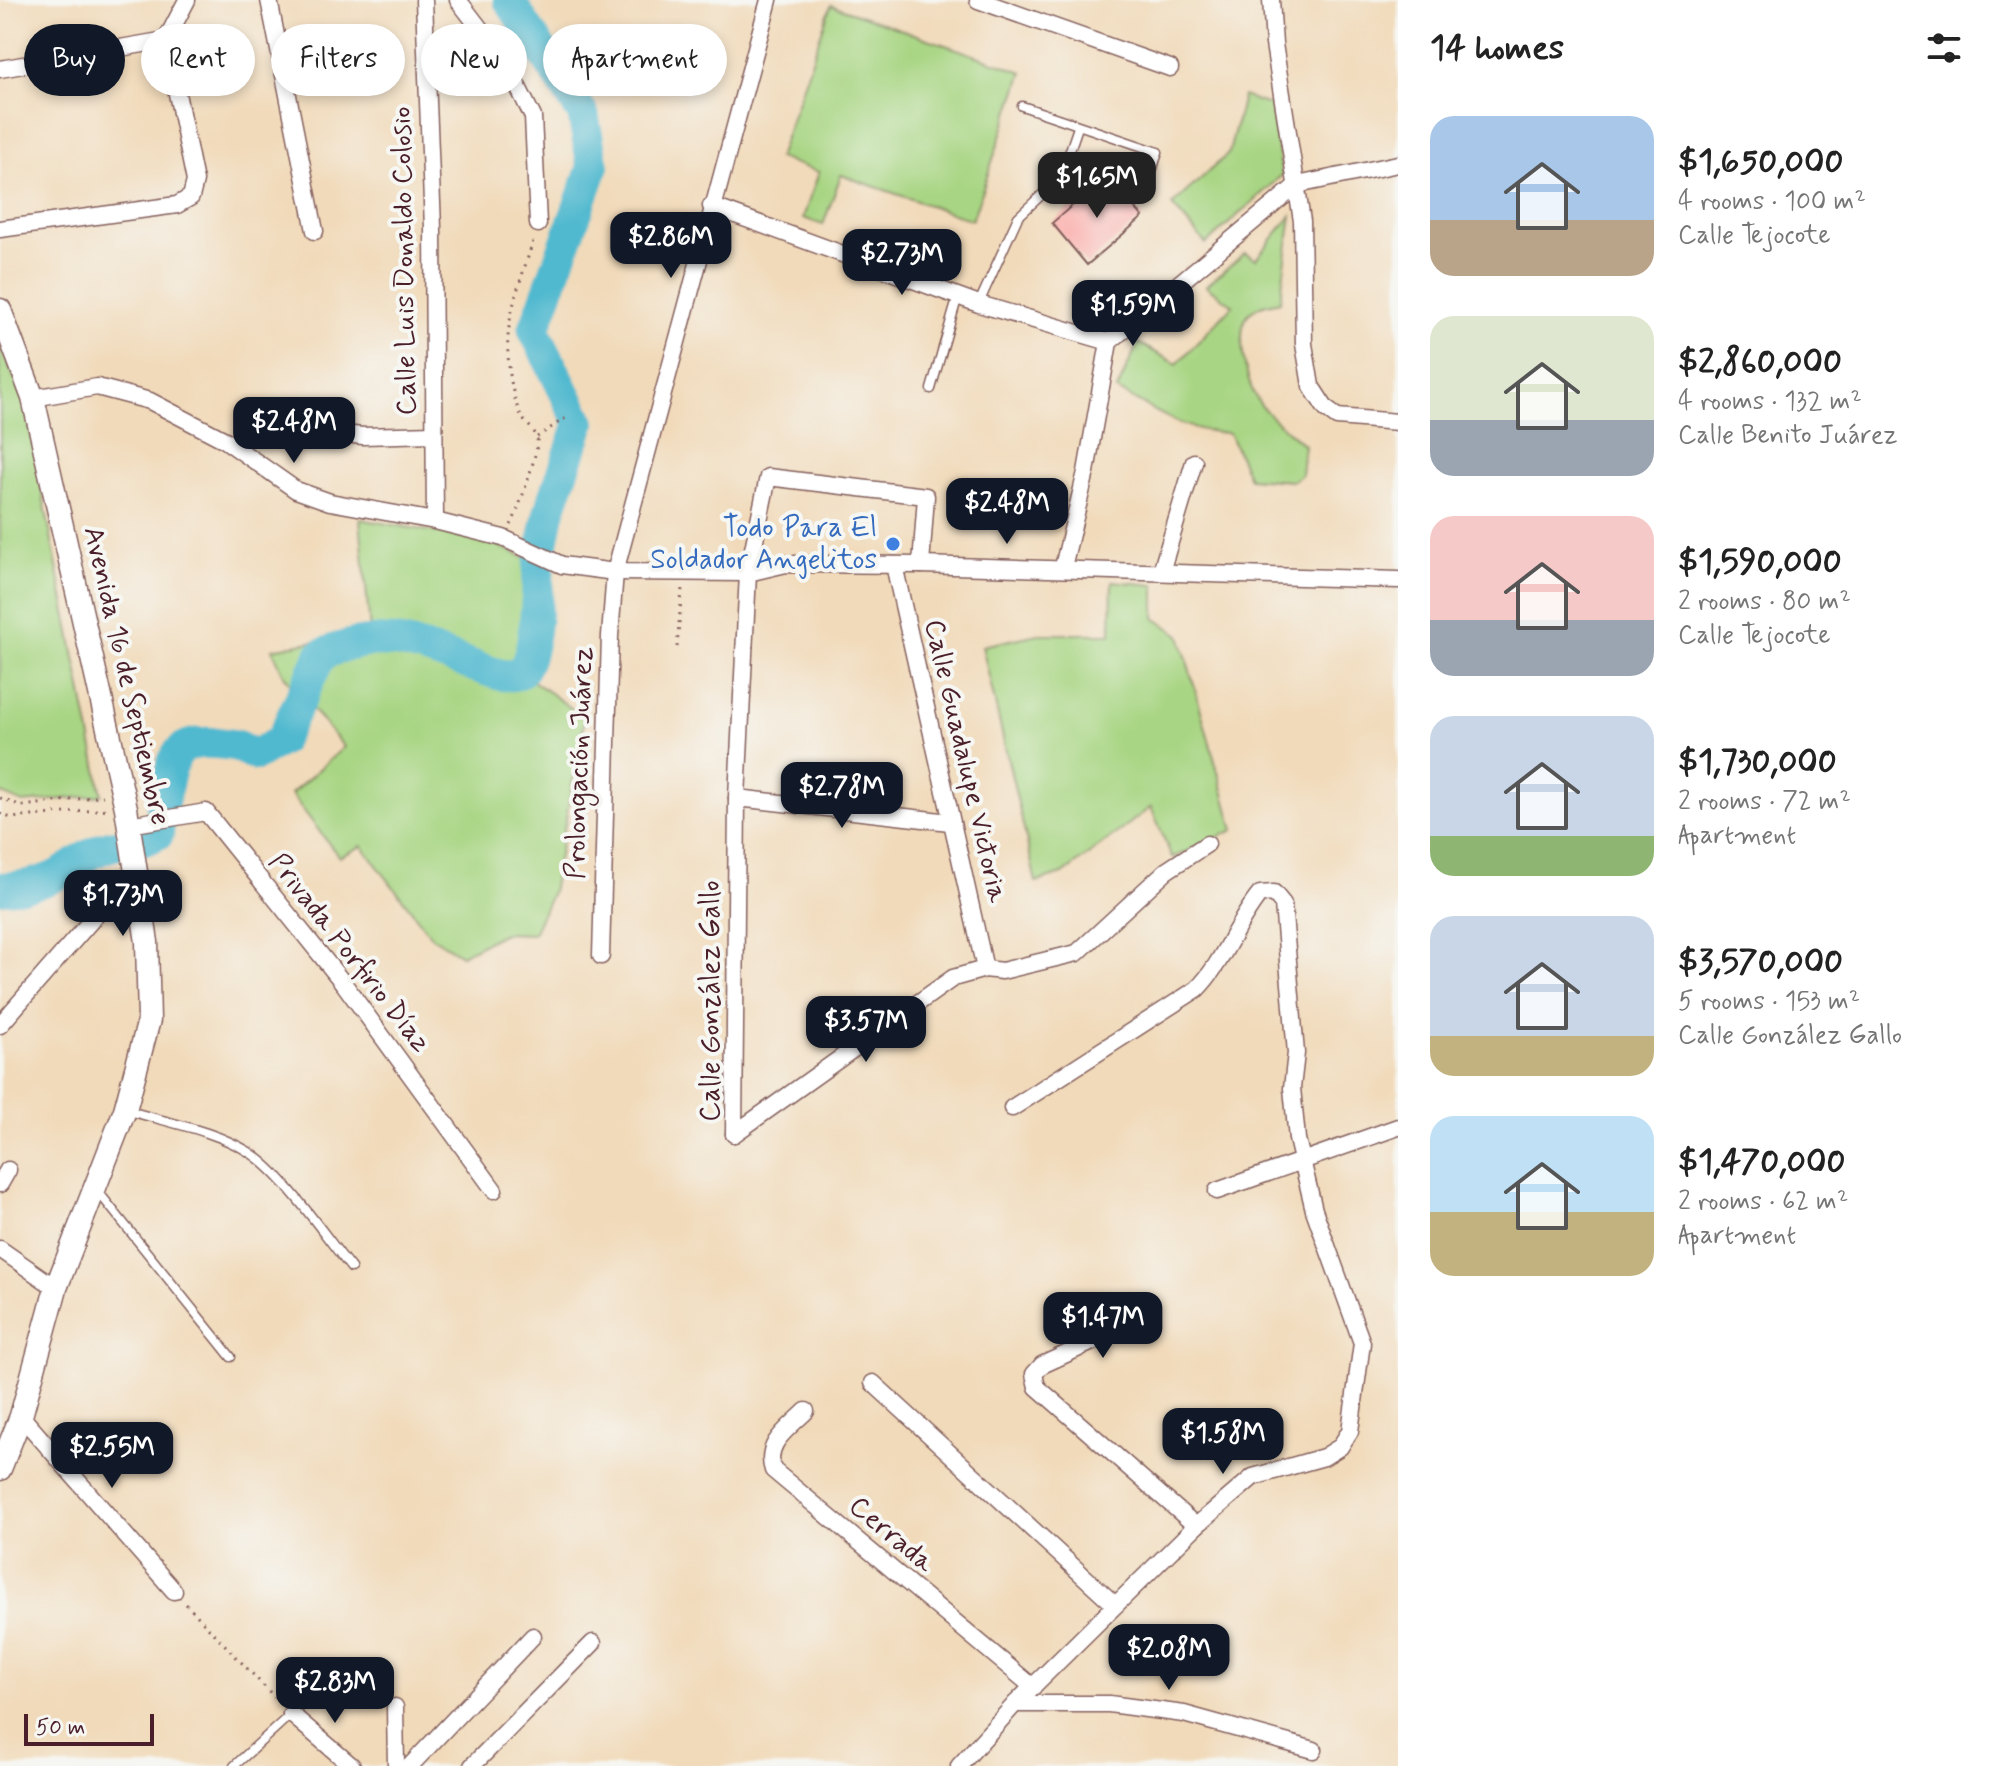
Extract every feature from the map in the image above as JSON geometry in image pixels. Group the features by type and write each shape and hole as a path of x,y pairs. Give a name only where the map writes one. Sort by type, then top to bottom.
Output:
{"main road":[{"name":"Avenida 16 de Septiembre","path":"0,310 33,398 126,808 147,942 149,1020 125,1110 56,1288 21,1416 0,1469"}],"street":[{"path":"174,24 187,0"},
{"path":"269,0 315,231"},
{"name":"Calle Luis Donaldo Colosio","path":"424,0 433,228 435,521"},
{"path":"458,0 505,61 533,117 538,224"},
{"name":"Prolongación Juárez","path":"601,956 610,636 615,572 711,206 769,0"},
{"path":"978,0 1170,68"},
{"path":"1271,0 1274,44 1302,221 1304,344 1311,386 1326,409 1337,417 1398,422"},
{"path":"0,69 141,44"},
{"path":"0,229 177,205 191,197 195,181 178,96"},
{"path":"1063,567 1086,472 1109,342 1297,185 1398,164"},
{"path":"711,206 979,304 1109,342"},
{"path":"33,398 97,387 150,401 225,440 296,490 354,507 435,521 503,538 562,565 615,572 748,573 786,564 1063,567 1398,580"},
{"path":"332,433 363,436 433,434"},
{"path":"1161,572 1194,462"},
{"name":"Calle González Gallo","path":"921,565 926,496 768,477 748,573 737,798 734,1134 953,978 985,969"},
{"name":"Calle Guadalupe Victoria","path":"894,565 985,969"},
{"path":"737,798 950,822"},
{"name":"Privada Porfirio Díaz","path":"126,808 206,812 344,984 494,1190"},
{"path":"985,969 1002,971 1077,953 1166,871 1207,844"},
{"path":"0,1025 137,868"},
{"path":"959,1766 1114,1604 1253,1477 1324,1457 1340,1447 1350,1431 1362,1343 1314,1210 1302,1159 1292,1088 1296,1053 1283,904 1274,893 1260,894 1247,909 1211,975 1197,989 1012,1108"},
{"path":"1217,1191 1398,1127"},
{"path":"0,1249 56,1288"},
{"path":"1149,1316 1042,1365 1034,1374 1037,1387 1196,1526"},
{"path":"873,1383 1114,1604"},
{"name":"Cerrada","path":"806,1411 773,1444 768,1455 773,1470 1033,1687"},
{"path":"21,1416 174,1591"},
{"path":"410,1766 533,1636"},
{"path":"472,1766 593,1643"},
{"path":"1015,1704 1109,1704 1184,1714 1314,1750"},
{"path":"395,1707 396,1766"},
{"path":"291,1714 352,1766"}],"lane":[{"path":"1022,106 1158,152 1147,187 1066,162"},
{"path":"979,304 1018,217 1050,187 1066,162 1078,127"},
{"path":"931,389 958,296"},
{"path":"125,1110 227,1141 249,1152 271,1171 351,1268"},
{"path":"95,1188 231,1357"},
{"path":"234,1766 291,1714"}],"path":[{"path":"503,538 522,506 528,470 538,445 537,437 520,412 507,345 538,224"},
{"path":"537,437 567,417"},
{"path":"677,647 683,572"},
{"path":"0,798 22,806 126,808"},
{"path":"0,814 11,818 126,808"},
{"path":"174,1591 291,1714"}],"green space":[{"path":"831,5 1023,72 972,220 841,175 823,225 803,218 819,172 778,158"},
{"path":"1243,96 1271,106 1282,175 1206,244 1172,205 1229,153"},
{"path":"1292,215 1280,301 1251,311 1243,329 1242,342 1249,382 1258,401 1273,419 1304,445 1301,475 1292,481 1249,478 1229,433 1184,425 1117,390 1138,343 1177,364 1233,305 1206,286 1245,253 1256,259"},
{"path":"0,347 24,399 102,795 23,803 0,793"},
{"path":"360,519 490,542 548,568 529,678 585,718 552,892 533,934 504,933 461,955 432,937 362,846 339,857 291,794 344,747 285,677 272,649 370,631"},
{"path":"1112,581 1155,585 1155,618 1180,635 1234,830 1172,858 1151,807 1063,874 1036,882 982,646 1038,634 1111,634"}],"building":[{"path":"1107,175 1143,217 1087,265 1052,223"}],"waterway":[{"path":"509,0 583,114 593,167 534,330 580,423 549,513 543,543"},
{"path":"162,806 173,762 185,747 212,743 233,745 256,755 281,740 321,655 346,646 392,642 434,652 501,675 518,674 526,664 533,638 539,564"},
{"path":"148,839 158,834 159,821"},
{"path":"0,888 24,886 48,879 114,845"}],"place":[{"name":"Todo Para El Soldador Angelitos","path":"893,544"}]}
